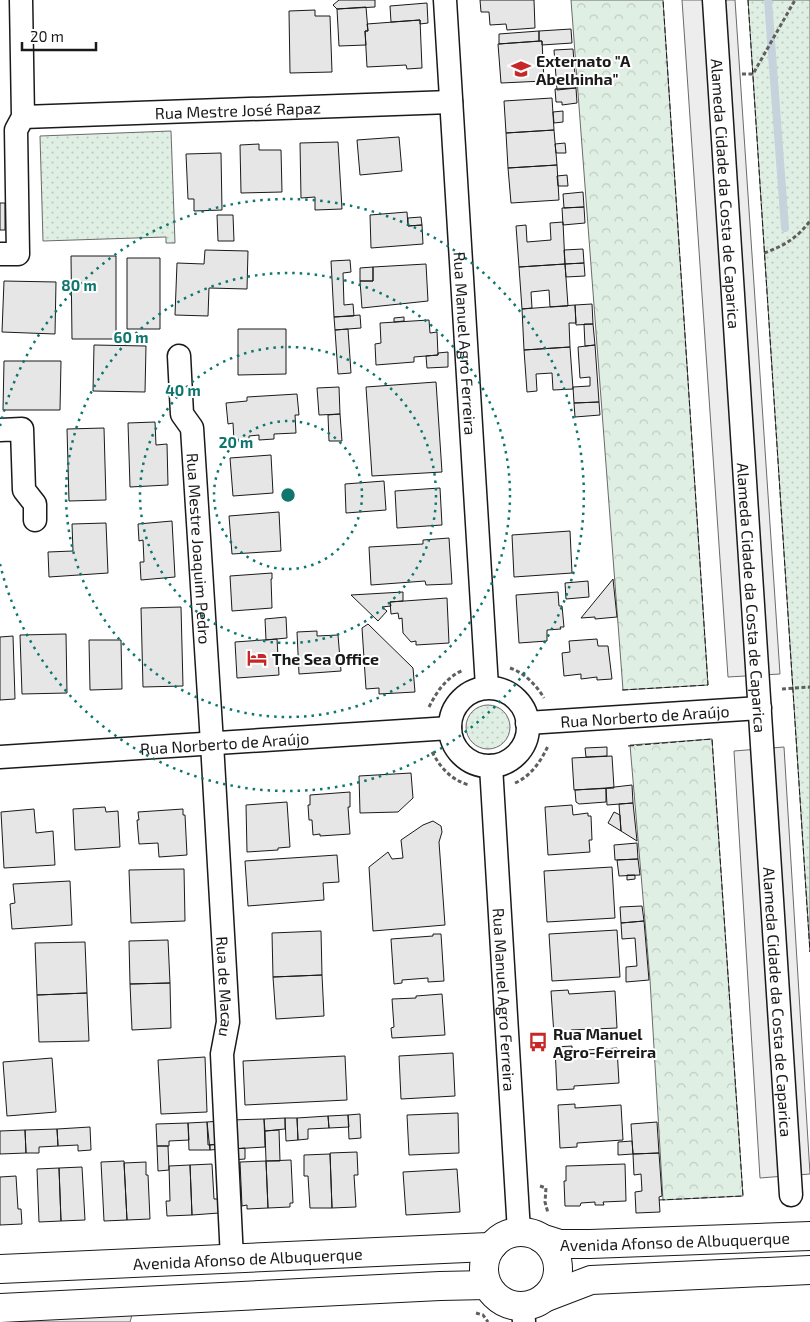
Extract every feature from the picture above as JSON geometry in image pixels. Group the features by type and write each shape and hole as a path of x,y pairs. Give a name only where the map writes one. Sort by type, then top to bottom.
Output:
{"main road":[{"name":"Avenida Afonso de Albuquerque","path":"536,1229 560,1244 810,1236"},
{"path":"536,1229 550,1246 558,1267 556,1279 551,1289 530,1309 502,1301 493,1294 487,1285 484,1275 484,1264 487,1254 500,1238 536,1229"},
{"name":"Avenida Afonso de Albuquerque","path":"0,1269 488,1247 493,1245"},
{"name":"Avenida Afonso de Albuquerque","path":"530,1309 591,1280 810,1270"},
{"path":"0,1308 487,1285"}],"street":[{"path":"9,254 16,130 23,117 21,0"},
{"name":"Rua Manuel Agro Ferreira","path":"445,0 486,687"},
{"name":"Alameda Cidade da Costa de Caparica","path":"714,0 791,1195"},
{"name":"Rua Mestre José Rapaz","path":"23,117 451,102"},
{"name":"Rua Mestre Joaquim Pedro","path":"179,356 182,414 192,428 212,743"},
{"path":"0,430 22,429 24,490 34,504 35,520"},
{"path":"486,687 505,691 513,696 524,711 527,723 526,739 516,755 500,764 491,766 481,765 464,757 453,742 450,728 451,714 462,698 469,693 486,687"},
{"name":"Rua Norberto de Araújo","path":"527,723 760,708"},
{"name":"Rua Norberto de Araújo","path":"0,757 450,728"},
{"name":"Rua de Macau","path":"212,743 228,1022 222,1054 232,1259"},
{"name":"Rua Manuel Agro Ferreira","path":"491,766 536,1229"}],"path":[{"path":"753,74 796,0"},
{"path":"764,253 783,247 802,231 810,220"},
{"path":"473,787 449,775 439,764 431,751 426,722 436,693 445,682 457,673 485,664 501,665 515,670 528,678 546,702 551,731 548,746 532,772 513,784"},
{"path":"536,1229 545,1202 546,1188 537,1185 539,1195"}],"green space":[{"path":"571,0 663,0 708,685 623,690"},
{"path":"748,0 810,0 810,952"},
{"path":"171,131 175,243 166,243 166,237 43,241 40,136"},
{"path":"484,705 492,705 504,711 510,727 504,743 492,749 484,749 472,743 466,731 466,723 472,711"},
{"path":"712,739 743,1196 663,1200 650,980 630,745"}],"shaded area":[{"path":"682,0 735,0 780,674 728,677"},
{"path":"784,747 810,1174 760,1178 734,751"},
{"path":"132,1315 130,1322 0,1322 0,1321"}],"building":[{"path":"339,0 375,0 375,7 337,9 333,5"},
{"path":"480,0 534,0 535,28 507,30 506,24 490,25 489,12 481,12"},
{"path":"427,3 428,23 420,24 420,20 391,22 390,6"},
{"path":"366,7 368,31 365,31 366,45 339,46 337,9"},
{"path":"315,10 315,16 330,16 332,72 290,73 289,11"},
{"path":"420,20 422,68 407,69 406,65 367,67 365,31 368,31 367,24"},
{"path":"571,29 572,43 542,45 542,41 539,41 539,31"},
{"path":"539,31 539,41 499,44 499,34"},
{"path":"542,41 544,81 501,83 498,44"},
{"path":"573,49 576,88 557,90 554,50"},
{"path":"576,88 577,103 562,105 562,102 556,102 555,89"},
{"path":"552,98 554,130 506,133 504,101"},
{"path":"563,111 563,122 554,123 553,112"},
{"path":"554,130 557,165 508,168 506,133"},
{"path":"399,137 402,171 360,175 357,140"},
{"path":"338,142 342,209 315,210 315,197 301,198 300,143"},
{"path":"565,143 566,153 556,153 555,144"},
{"path":"259,144 259,150 281,150 282,192 241,193 240,145"},
{"path":"221,153 222,210 194,211 194,199 188,199 186,154"},
{"path":"557,165 559,200 511,203 508,168"},
{"path":"567,175 568,186 558,186 557,176"},
{"path":"583,192 584,207 564,208 563,194"},
{"path":"0,203 5,203 5,230 0,230"},
{"path":"584,207 585,223 563,225 562,208"},
{"path":"407,212 408,226 422,225 423,244 371,248 370,215"},
{"path":"217,215 233,215 234,241 218,241"},
{"path":"421,217 422,225 408,226 408,218"},
{"path":"563,222 565,264 519,267 516,226 526,225 527,242 551,240 550,223"},
{"path":"583,249 584,263 565,264 564,250"},
{"path":"205,250 248,251 247,289 209,288 208,316 175,315 177,263 204,264"},
{"path":"71,256 116,256 116,339 72,339"},
{"path":"127,258 160,258 160,329 127,329"},
{"path":"350,260 351,272 343,273 344,305 353,304 354,316 334,317 331,261"},
{"path":"584,263 585,276 566,277 565,264"},
{"path":"426,264 428,301 362,308 360,281 373,281 373,267"},
{"path":"565,264 568,306 550,307 549,290 531,292 532,308 522,309 519,267"},
{"path":"373,267 373,281 360,281 360,268"},
{"path":"4,281 56,282 55,334 2,332"},
{"path":"592,304 593,324 576,325 575,305"},
{"path":"575,305 576,323 569,323 570,347 524,350 522,309"},
{"path":"360,315 361,328 335,330 334,317"},
{"path":"404,317 404,321 394,322 394,318"},
{"path":"429,320 430,333 437,332 438,355 414,357 414,362 376,365 375,344 381,343 380,323"},
{"path":"584,324 593,324 595,345 585,346"},
{"path":"238,329 286,329 286,374 238,375"},
{"path":"348,329 351,373 338,374 335,330"},
{"path":"94,345 146,346 145,392 93,391"},
{"path":"595,345 599,402 574,403 573,387 590,386 590,377 580,378 578,347"},
{"path":"570,347 573,389 553,390 552,373 536,374 537,391 527,392 524,350"},
{"path":"448,352 448,367 427,368 426,356"},
{"path":"4,361 61,361 60,410 3,410"},
{"path":"436,382 442,472 372,476 366,387"},
{"path":"339,387 340,414 319,415 317,388"},
{"path":"297,394 299,415 295,415 296,433 274,434 274,439 259,440 259,435 249,436 249,440 234,441 233,423 228,424 226,403 247,401 247,397"},
{"path":"599,402 600,415 575,417 574,403"},
{"path":"340,414 342,441 329,441 328,415"},
{"path":"155,422 156,445 167,444 168,485 130,487 128,423"},
{"path":"104,428 106,500 69,501 67,429"},
{"path":"271,455 273,493 233,496 230,458"},
{"path":"384,481 386,510 346,513 345,484"},
{"path":"440,488 442,525 397,528 395,491"},
{"path":"279,512 281,551 232,554 229,516"},
{"path":"172,521 175,577 141,580 140,562 144,562 143,540 139,541 138,524"},
{"path":"106,523 108,573 49,577 48,552 73,551 72,524"},
{"path":"570,531 572,573 514,577 512,535"},
{"path":"449,538 452,584 426,585 425,581 371,585 369,547 423,544 423,540"},
{"path":"272,573 272,608 232,611 230,576"},
{"path":"613,579 617,617 581,618"},
{"path":"588,581 589,597 566,599 565,583"},
{"path":"403,592 403,601 390,602 391,606 382,607 387,611 378,621 351,595"},
{"path":"558,592 559,606 562,606 564,627 547,630 547,641 519,643 516,595"},
{"path":"447,598 449,643 416,645 416,641 411,642 403,633 402,618 399,619 398,613 391,614 390,602"},
{"path":"181,607 183,686 143,687 141,608"},
{"path":"286,617 287,638 266,640 265,619"},
{"path":"368,624 413,668 415,692 379,694 379,688 366,689 362,628"},
{"path":"317,631 317,636 338,635 341,671 299,674 297,632"},
{"path":"66,634 67,693 22,694 20,635"},
{"path":"13,636 15,699 0,700 0,637"},
{"name":"The Sea Office","path":"277,639 279,675 237,678 235,642"},
{"path":"597,639 598,646 608,646 612,679 597,680 597,677 581,679 581,674 564,676 562,653 570,652 569,641"},
{"path":"89,640 121,640 122,689 90,690"},
{"path":"607,747 607,756 586,757 585,748"},
{"path":"612,756 614,788 574,790 572,758"},
{"path":"411,773 413,798 398,812 360,813 359,776"},
{"path":"632,785 633,803 607,805 606,788"},
{"path":"606,788 606,802 579,804 576,802 575,790"},
{"path":"350,792 350,807 348,807 350,834 313,835 312,820 309,820 308,805 310,805 310,795"},
{"path":"287,802 290,847 278,848 278,850 247,852 246,805"},
{"path":"633,803 637,841 621,831 619,804"},
{"path":"572,805 573,815 588,813 588,816 591,816 592,840 589,840 590,852 548,855 545,807"},
{"path":"105,807 106,812 118,811 120,847 75,850 73,809"},
{"path":"34,809 36,833 53,831 55,865 4,868 1,812"},
{"path":"183,809 187,855 159,857 158,843 139,844 138,812"},
{"path":"614,812 620,815 621,831 608,823"},
{"path":"433,821 441,826 442,832 439,842 445,925 373,931 369,867 388,852 392,859 403,858 401,840 423,825"},
{"path":"637,843 638,859 615,860 614,845"},
{"path":"337,855 339,882 323,883 324,900 248,906 245,861"},
{"path":"638,859 640,875 619,876 617,860"},
{"path":"612,867 615,918 547,922 544,871"},
{"path":"184,869 185,921 131,923 129,870"},
{"path":"627,875 635,875 635,879 627,880"},
{"path":"70,881 72,925 12,929 10,904 15,903 13,884"},
{"path":"642,906 644,921 621,923 620,907"},
{"path":"644,921 649,980 626,982 626,967 637,966 635,938 622,939 621,923"},
{"path":"617,930 620,977 552,981 549,934"},
{"path":"321,931 322,975 273,977 272,933"},
{"path":"433,934 441,934 444,981 428,982 428,978 402,980 402,983 394,984 391,939 433,936"},
{"path":"168,940 170,983 130,984 129,941"},
{"path":"85,942 87,993 37,995 35,943"},
{"path":"322,975 324,1016 276,1019 273,977"},
{"path":"170,983 171,1028 132,1030 130,984"},
{"path":"568,990 569,994 615,991 617,1028 571,1030 571,1034 554,1035 551,991"},
{"path":"87,993 89,1041 39,1042 37,995"},
{"path":"442,994 445,1035 392,1038 391,1028 394,1027 392,999"},
{"path":"572,1046 572,1051 617,1048 619,1083 574,1086 574,1089 557,1090 555,1047"},
{"path":"453,1053 455,1096 401,1099 399,1056"},
{"path":"345,1056 347,1100 245,1105 243,1061"},
{"path":"205,1057 207,1112 161,1114 158,1060"},
{"path":"52,1058 56,1112 7,1116 3,1062"},
{"path":"575,1104 575,1108 621,1105 623,1140 577,1143 577,1147 560,1148 558,1105"},
{"path":"458,1113 459,1153 409,1155 407,1115"},
{"path":"360,1114 361,1138 349,1139 348,1115"},
{"path":"348,1115 349,1127 329,1128 328,1116"},
{"path":"328,1116 329,1128 308,1129 308,1139 298,1140 297,1118"},
{"path":"285,1118 297,1118 298,1140 286,1141"},
{"path":"285,1118 285,1129 265,1131 264,1119"},
{"path":"264,1119 265,1147 232,1149 230,1120"},
{"path":"220,1121 221,1144 208,1145 207,1122"},
{"path":"207,1122 210,1150 189,1150 188,1123"},
{"path":"657,1122 659,1153 633,1154 631,1124"},
{"path":"188,1123 189,1140 169,1141 169,1146 157,1146 156,1124"},
{"path":"90,1127 91,1150 78,1151 78,1145 58,1146 57,1129"},
{"path":"57,1129 58,1146 39,1147 39,1153 26,1153 25,1130"},
{"path":"25,1130 26,1153 0,1154 0,1131"},
{"path":"279,1130 280,1161 266,1161 265,1131"},
{"path":"632,1141 633,1154 618,1155 618,1142"},
{"path":"221,1144 221,1149 210,1150 210,1145"},
{"path":"157,1146 168,1146 169,1170 158,1171"},
{"path":"245,1148 245,1159 232,1160 232,1149"},
{"path":"357,1152 358,1175 354,1175 356,1207 332,1208 330,1153"},
{"path":"659,1153 662,1196 659,1197 660,1212 636,1213 635,1192 642,1191 641,1174 634,1175 633,1154"},
{"path":"330,1154 332,1208 310,1208 308,1176 304,1176 304,1155"},
{"path":"291,1160 293,1203 290,1203 290,1207 268,1208 266,1161"},
{"path":"124,1161 127,1220 104,1221 101,1162"},
{"path":"266,1161 268,1208 247,1209 247,1205 242,1206 240,1162"},
{"path":"146,1162 150,1219 127,1220 124,1163"},
{"path":"212,1164 214,1199 218,1199 219,1213 192,1215 190,1165"},
{"path":"625,1164 626,1201 603,1202 604,1205 595,1205 595,1202 581,1203 580,1206 565,1206 564,1181 566,1181 566,1166"},
{"path":"190,1165 192,1215 167,1216 166,1201 170,1201 169,1166"},
{"path":"82,1167 85,1220 61,1221 59,1168"},
{"path":"59,1168 61,1221 39,1222 37,1169"},
{"path":"457,1169 460,1212 406,1215 403,1172"},
{"path":"16,1176 18,1209 21,1209 22,1224 0,1225 0,1177"}],"waterway":[{"path":"768,0 785,228"}],"fence":[{"path":"622,690 708,685 663,0"},
{"path":"748,0 810,952"},
{"path":"628,746 712,739 743,1196 659,1200"}],"place":[{"name":"Externato \"A Abelhinha\"","path":"521,69"},
{"name":"The Sea Office","path":"257,658"},
{"name":"Rua Manuel Agro-Ferreira","path":"538,1042"}]}
